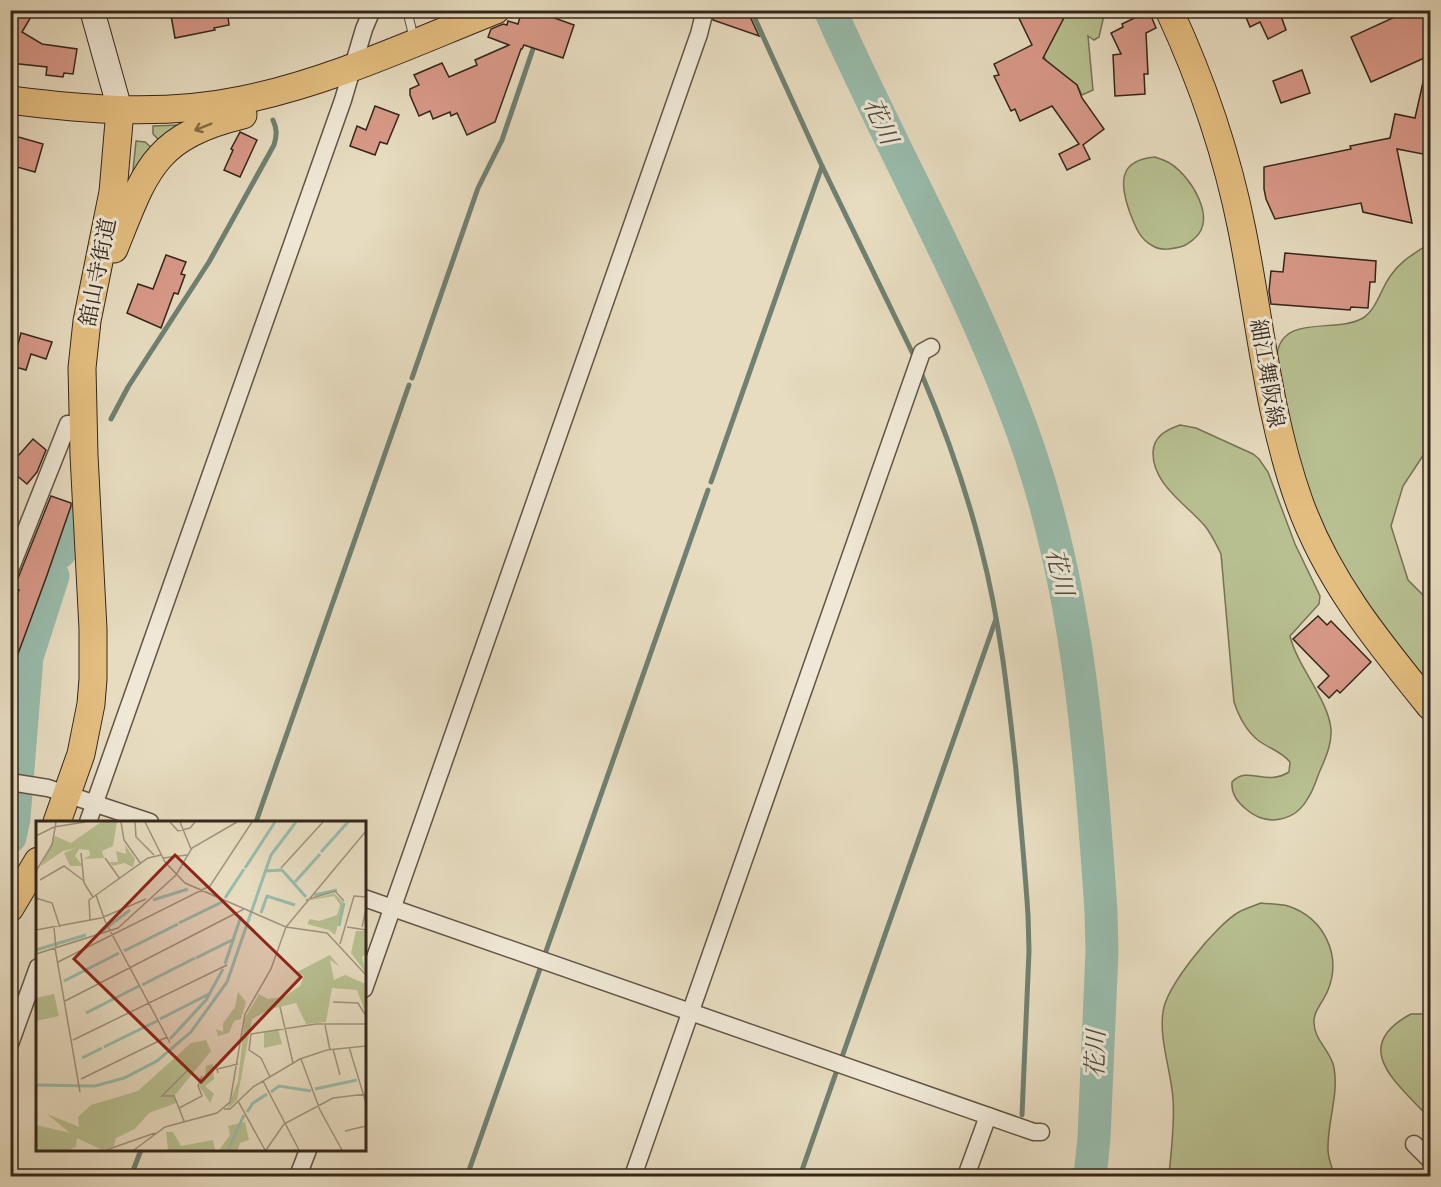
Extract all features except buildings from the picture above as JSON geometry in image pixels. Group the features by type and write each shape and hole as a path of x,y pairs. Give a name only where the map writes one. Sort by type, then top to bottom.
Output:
{"main road":[{"path":"92,10 120,110"},
{"path":"10,100 120,110 174,109 241,100 308,83 496,10"},
{"name":"細江舞阪線","path":"1169,10 1205,97 1230,177 1278,431 1299,502 1313,536 1349,601 1370,631 1431,706"},
{"path":"87,318 142,182 169,148 180,139 206,125 286,105 309,95 352,67"},
{"name":"舘山寺街道","path":"57,821 69,794 87,729 94,663 82,368 87,318 113,192 120,110"},
{"path":"10,908 36,864"}],"street":[{"path":"88,821 335,122 372,10"},
{"path":"366,983 699,34 705,10"},
{"path":"633,1176 922,352 931,347"},
{"path":"10,570 68,424 83,424"},
{"path":"15,782 69,794 147,821"},
{"path":"366,899 1034,1132 1041,1132"},
{"path":"10,1044 36,972"},
{"path":"966,1176 988,1116"},
{"path":"1414,1144 1431,1160"},
{"path":"298,1176 307,1151"}],"lane":[{"path":"407,10 415,43"}],"green space":[{"path":"1062,11 1105,11 1099,37 1094,40 1088,36 1093,90 1082,95 1077,85 1046,61 1044,56 1064,17"},
{"path":"179,125 162,143 153,134 153,126"},
{"path":"136,141 145,142 154,150 138,173 133,170"},
{"path":"1155,157 1179,170 1199,198 1202,209 1201,230 1195,238 1188,244 1170,249 1156,248 1141,236 1124,193 1124,176 1128,169 1143,159"},
{"path":"1430,243 1430,445 1403,486 1391,526 1408,580 1430,602 1430,687 1362,597 1328,541 1300,463 1277,355 1281,342 1289,334 1299,329 1339,325 1363,318 1372,309 1399,265"},
{"path":"1180,425 1196,428 1253,454 1259,459 1268,472 1295,544 1320,596 1319,604 1290,636 1329,718 1330,741 1326,757 1310,795 1296,812 1288,817 1271,820 1254,815 1240,804 1232,790 1232,782 1238,777 1244,775 1280,776 1289,772 1290,762 1254,737 1238,713 1234,702 1221,554 1205,526 1164,484 1154,463 1153,452 1158,438"},
{"path":"1261,903 1288,906 1301,912 1320,929 1331,951 1332,977 1315,1014 1314,1023 1317,1035 1333,1062 1334,1068 1335,1088 1328,1150 1335,1176 1169,1176 1173,1108 1162,1023 1166,1001 1183,972 1218,929 1239,912"},
{"path":"1411,1014 1426,1014 1430,1017 1430,1119 1394,1080 1385,1066 1381,1053 1383,1040 1392,1027"}],"waterway":[{"path":"751,10 822,166 913,354"},
{"name":"花川","path":"830,10 960,283 1008,393 1029,450 1060,563 1071,620 1087,737 1101,912 1102,951 1094,1138 1090,1176"},
{"path":"412,378 478,188 502,140 535,43"},
{"path":"111,419 128,387 209,262 274,145 276,132 273,120"},
{"path":"711,482 822,166"},
{"path":"922,375 955,461 975,526 988,575 1006,686 1016,770 1028,915 1029,951 1022,1115"},
{"path":"256,821 409,385"},
{"path":"545,954 708,490"},
{"path":"60,552 70,522"},
{"path":"10,837 14,818 27,657 53,576"},
{"path":"842,1057 996,619"},
{"path":"467,1176 541,966"},
{"path":"10,1064 17,1045"},
{"path":"800,1176 837,1070"},
{"path":"131,1176 141,1151"}]}
